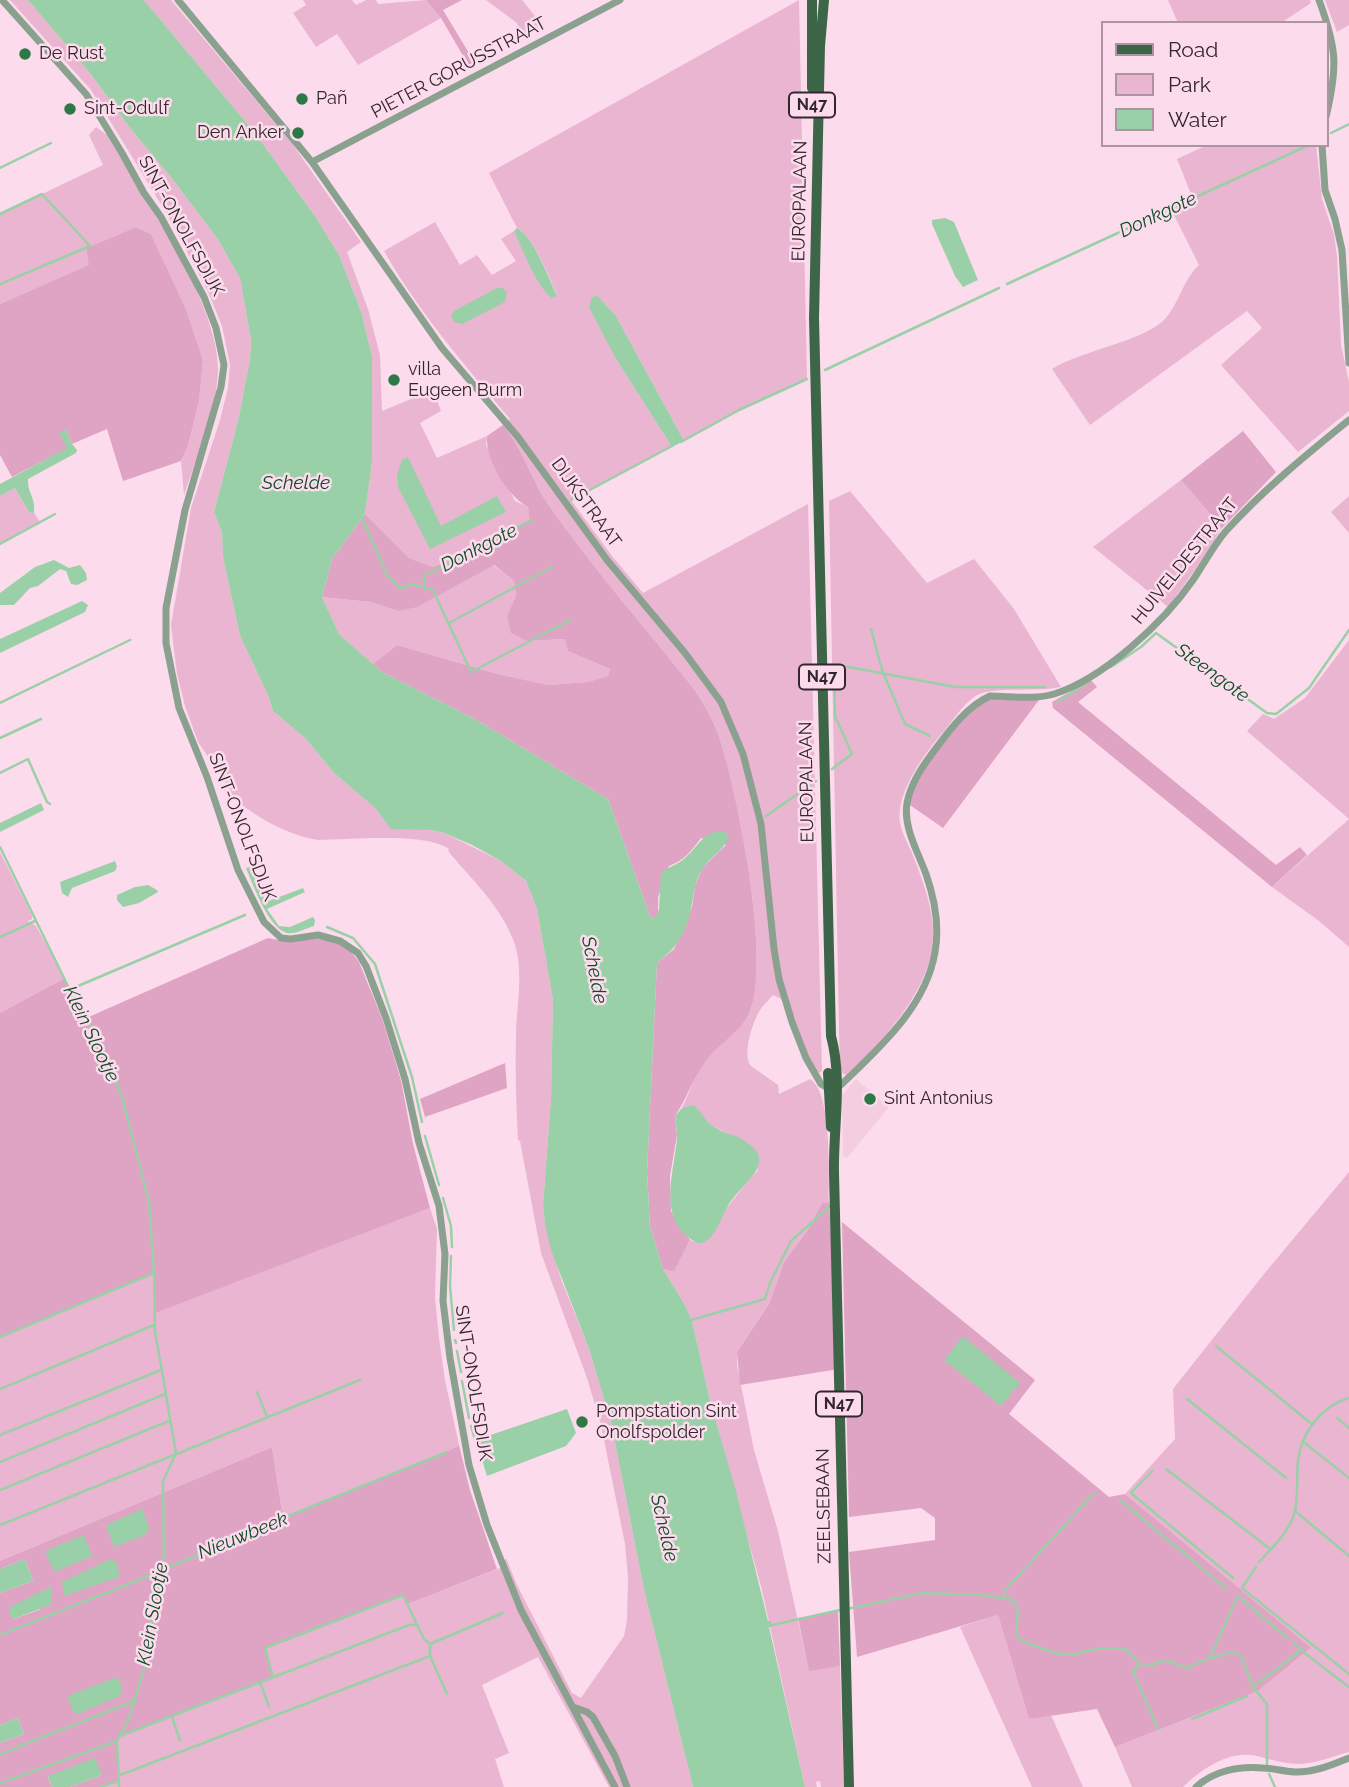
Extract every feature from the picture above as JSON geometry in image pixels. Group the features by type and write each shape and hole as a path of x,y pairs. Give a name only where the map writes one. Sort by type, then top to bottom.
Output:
{"main road":[{"name":"EUROPALAAN","path":"812,0 814,318"},
{"name":"EUROPALAAN","path":"824,0 820,46 814,318 831,1036"},
{"name":"ZEELSEBAAN","path":"831,1036 829,1046 832,1088 829,1115 833,1139 849,1787"}],"street":[{"name":"SINT-ONOLFSDIJK","path":"2,0 86,94 161,217 204,297 216,328 224,365 221,387 185,510 165,616 166,643 179,708 207,777 238,870 264,922 281,938 318,934 340,941 358,953 370,976 405,1079 419,1143 439,1206 444,1243 443,1301 450,1358 460,1418 486,1525 521,1610 615,1787"},
{"name":"DIJKSTRAAT","path":"178,0 312,162 436,340 518,437 607,559 692,662 721,702 743,754 761,824 774,949 785,1001 806,1058 821,1084 832,1088"},
{"name":"PIETER GORUSSTRAAT","path":"312,162 620,0"},
{"path":"1319,0 1327,21"},
{"path":"1328,24 1333,38 1335,61 1328,108"},
{"path":"1322,147 1325,190 1342,250 1349,363"},
{"name":"HUIVELDESTRAAT","path":"832,1088 842,1084 891,1037 925,983 935,954 938,929 934,901 910,832 907,803 922,767 949,732 981,700 990,696 1053,694 1070,688 1129,649 1156,626 1192,581 1223,534 1259,496 1349,420"},
{"path":"571,1707 593,1717 615,1756 627,1787"},
{"path":"1196,1787 1210,1777 1232,1769 1307,1771 1349,1758"}],"shaded area":[{"path":"426,0 462,0 443,10 475,63 469,66 441,18"},
{"path":"136,227 151,234 186,309 203,360 199,401 188,446 181,461 123,481 107,429 72,444 66,429 68,448 12,477 0,455 0,304 89,265 86,248"},
{"path":"503,425 542,494 565,528 704,704 717,731 734,791 755,921 755,995 747,1018 699,1071 675,1116 677,1135 670,1176 671,1211 690,1240 674,1271 663,1269 650,1226 647,1172 657,963 674,949 692,907 695,886 702,868 726,845 701,838 684,858 669,866 658,897 658,915 651,919 608,799 475,719 382,672 373,664 397,645 494,673 548,685 588,682 608,676 610,669 568,651 565,639 527,641 511,633 507,615 516,596 514,581 494,565 417,607 398,611 371,602 322,597 332,559 365,514 409,558 433,567 483,548 530,519 528,507 513,495 499,476 487,445 487,436"},
{"path":"1243,431 1276,472 1222,528 1181,480"},
{"path":"1091,680 1097,687 1078,702 1276,865 1300,847 1307,855 1272,887 1053,708 1052,702"},
{"path":"990,696 1042,696 943,828 907,803 913,785 949,732"},
{"path":"268,938 328,940 349,950 359,962 382,1018 401,1080 413,1144 430,1208 155,1313 154,1273 0,1337 0,1013 65,978 84,1019"},
{"path":"505,1063 507,1088 425,1117 420,1099"},
{"path":"856,1079 889,1107 847,1158 843,1156 842,1095"},
{"path":"829,1202 839,1369 740,1385 737,1352 769,1304 784,1262 809,1228 822,1203"},
{"path":"842,1222 1035,1380 1009,1414 1109,1497 1125,1494 1311,1648 1258,1691 1115,1747 1097,1709 1029,1719 998,1615 857,1657 849,1552 935,1540 935,1518 921,1508 849,1517"},
{"path":"459,1445 470,1490 497,1569 408,1604 403,1595 266,1648 273,1677 120,1736 117,1741 119,1780 101,1787 70,1787 102,1775 48,1777 52,1787 0,1787 0,1743 24,1734 18,1718 0,1725 0,1593 33,1581 25,1559 0,1569 0,1561 272,1447 283,1518","holes":["51,1587 52,1599 39,1610 14,1619 10,1614"]},
{"path":"838,1611 840,1666 809,1671 798,1618"}],"green space":[{"path":"10,0 28,0 90,73 217,238 240,278 251,340 250,359 238,421 214,512 222,532 223,557 240,636 273,711 307,740 333,772 375,808 385,821 444,833 501,861 526,881 537,909 553,1000 551,1098 543,1205 545,1224 561,1279 589,1349 611,1422 644,1590 693,1787 609,1787 538,1657 482,1685 509,1753 495,1759 504,1787 101,1787 119,1780 117,1741 120,1736 273,1677 265,1648 403,1595 408,1604 503,1567 506,1558 572,1693 581,1698 624,1636 628,1577 625,1544 601,1425 587,1378 541,1253 518,1140 516,1033 519,972 512,937 492,902 449,849 423,840 318,840 305,837 268,822 224,791 226,783 198,742 185,706 177,674 171,625 191,508 228,388 230,365 222,326 209,294 167,214 91,90"},
{"path":"144,0 171,0 291,142 361,242 347,252 368,309 380,355 382,411 433,390 441,411 420,423 437,458 487,436 486,445 515,501 528,507 531,519 483,548 433,567 409,558 365,514 372,462 372,356 361,311 339,255 315,216 255,133"},
{"path":"303,0 352,0 356,5 366,0 376,0 378,4 426,0 441,18 358,65 337,34 316,47 293,13 306,5"},
{"path":"486,0 522,0 543,26 523,38 517,23"},
{"path":"799,0 807,379 739,410 684,441 616,316 597,295 592,297 616,359 672,447 571,500 643,593 808,504 822,1071 819,1073 812,1068 785,1001 773,995 756,1017 747,1055 751,1066 778,1085 779,1094 810,1079 817,1087 823,1100 828,1136 829,1202 822,1203 809,1228 784,1262 769,1304 737,1352 737,1365 754,1450 778,1531 809,1670 840,1666 844,1787 821,1787 820,1781 816,1782 817,1787 805,1787 762,1590 711,1405 692,1321 663,1269 674,1270 690,1240 700,1244 758,1170 750,1144 710,1125 692,1105 682,1108 703,1064 747,1018 755,995 757,961 750,877 725,756 715,725 697,694 601,575 548,504 503,425 510,419 427,317 384,251 435,222 460,265 477,255 492,275 516,261 501,239 514,231 547,294 557,296 535,249 517,228 489,173"},
{"path":"1168,0 1310,0 1311,3 1284,21 1177,21"},
{"path":"1325,0 1349,0 1349,25 1337,32"},
{"path":"96,127 107,135 158,217 193,282 215,344 218,371 214,403 184,495 181,461 188,446 199,401 203,360 186,309 151,234 136,227 86,248 90,265 0,304 0,214 103,165 89,135"},
{"path":"1203,147 1316,147 1322,199 1334,235 1337,256 1341,345 1349,382 1349,411 1298,452 1221,365 1262,328 1247,311 1090,425 1052,369 1079,356 1140,335 1163,321 1173,308 1188,278 1199,265 1171,209 1193,199 1177,159"},
{"path":"1181,480 1222,528 1168,607 1093,547"},
{"path":"15,488 29,512 34,513 40,522 0,544 0,496"},
{"path":"850,491 927,583 974,559 1014,609 1061,687 999,690 977,695 929,749 914,773 902,799 900,823 928,900 933,925 932,950 920,985 899,1018 846,1075 842,1073 840,1065 829,501"},
{"path":"1349,496 1349,533 1331,512"},
{"path":"493,565 514,581 516,596 507,615 527,641 565,639 568,651 610,669 608,676 588,682 548,685 494,673 397,645 373,664 339,634 322,597 371,602 398,611"},
{"path":"1349,640 1349,819 1247,731 1263,714 1274,719 1305,698"},
{"path":"1349,819 1349,947 1272,887"},
{"path":"0,852 32,915 32,919 28,921 36,926 65,978 0,1013"},
{"path":"1349,1172 1349,1752 1301,1764 1257,1756 1236,1756 1217,1762 1183,1787 1132,1787 1115,1747 1258,1691 1310,1649 1125,1494 1175,1439 1173,1389"},
{"path":"430,1208 437,1229 435,1297 439,1338 459,1445 283,1518 272,1447 0,1561 0,1337 154,1273 156,1312"},
{"path":"998,1615 1029,1719 1051,1715 1083,1787 1032,1787 960,1627"}],"water":[{"name":"Schelde","path":"28,0 144,0 255,133 315,216 339,255 361,311 372,356 372,462 365,514 332,559 322,597 339,634 382,672 475,719 608,799 651,919 657,915 659,909 661,873 690,854 702,839 712,833 725,832 729,837 704,866 699,876 689,917 680,939 657,963 647,1172 650,1226 663,1269 692,1321 711,1405 736,1491 768,1621 771,1621 769,1627 805,1787 693,1787 644,1590 611,1422 589,1349 551,1250 545,1224 543,1205 551,1098 553,1000 537,909 526,881 501,861 444,833 391,829 375,808 333,772 307,740 273,711 240,636 223,557 222,532 214,512 238,421 250,359 251,340 240,278 217,238 170,176 130,128 90,73"},
{"path":"945,218 954,222 978,280 963,287 955,276 932,224 932,220"},
{"path":"517,228 530,240 557,296 552,298 535,277 514,231"},
{"path":"497,288 507,292 505,302 462,324 454,322 451,316 454,311"},
{"path":"597,295 616,316 684,441 672,447 616,359 589,307 592,297"},
{"path":"66,429 76,453 28,479 34,513 29,512 15,488 0,496 0,484 67,448 59,433"},
{"path":"408,457 441,526 497,496 506,512 430,549 398,487 397,475 402,460"},
{"path":"54,560 69,568 80,565 87,580 77,585 71,584 66,571 60,569 38,586 30,588 14,605 0,605 0,593 35,567"},
{"path":"82,601 88,605 85,612 0,653 0,639"},
{"path":"41,803 44,810 0,832 0,823"},
{"path":"115,861 115,871 72,888 68,897 62,893 60,882"},
{"path":"250,867 266,902 303,888 305,892 267,909 279,926 290,927 313,917 314,926 293,933 280,929 262,905 246,868"},
{"path":"148,885 158,892 139,903 123,907 117,900 117,895"},
{"path":"692,1105 713,1126 740,1138 752,1147 758,1155 759,1163 756,1171 728,1206 713,1234 700,1244 686,1235 677,1224 670,1197 677,1138 675,1116 682,1108"},
{"path":"963,1336 1020,1383 1001,1406 944,1360"},
{"path":"567,1409 576,1433 566,1446 487,1476 476,1440"},
{"path":"143,1509 149,1530 143,1536 114,1547 106,1525"},
{"path":"84,1535 92,1556 54,1572 45,1551"},
{"path":"25,1559 33,1581 0,1593 0,1569"},
{"path":"111,1559 118,1565 119,1577 64,1596 62,1582"},
{"path":"52,1586 50,1605 14,1619 10,1614 10,1607"},
{"path":"117,1677 122,1686 120,1696 78,1714 73,1712 68,1698 70,1695"},
{"path":"18,1718 24,1734 0,1743 0,1725"},
{"path":"95,1758 102,1775 70,1787 52,1787 48,1776"}],"waterway":[{"name":"Donkgote","path":"1331,133 1349,124"},
{"path":"0,168 51,143"},
{"name":"Donkgote","path":"1007,284 1305,147"},
{"path":"0,214 42,194 90,246 0,284"},
{"name":"Donkgote","path":"825,370 999,288"},
{"name":"Donkgote","path":"681,442 739,410 807,379"},
{"name":"Donkgote","path":"571,500 672,446"},
{"path":"0,544 55,514"},
{"path":"361,516 387,575 400,588 412,584 433,590 471,672 570,620"},
{"name":"Donkgote","path":"424,588 424,576 532,520"},
{"path":"449,623 552,567"},
{"path":"871,629 882,670 905,724 930,736"},
{"name":"Steengote","path":"1111,667 1141,647 1156,633 1267,713 1276,714 1309,688 1349,630"},
{"path":"0,703 130,640"},
{"name":"Steengote","path":"832,769 852,754 835,716 834,667 838,665 955,687 1045,687"},
{"name":"Steengote","path":"1058,702 1088,682"},
{"path":"0,738 41,719"},
{"path":"0,773 28,759 50,804"},
{"name":"Steengote","path":"766,816 816,781"},
{"name":"Klein Slootje","path":"0,847 84,1019 92,1027 122,1097 149,1202 155,1331 176,1453 163,1481 164,1568 157,1573 147,1659 130,1716 117,1741 119,1787"},
{"path":"71,989 245,915"},
{"path":"0,937 35,921"},
{"path":"327,927 353,938 375,964 412,1077 422,1122"},
{"path":"425,1136 439,1185"},
{"path":"443,1198 451,1226 452,1247"},
{"path":"691,1320 765,1299 791,1241 830,1206"},
{"path":"451,1256 450,1286 454,1330"},
{"name":"Klein Slootje","path":"0,1337 154,1273"},
{"path":"0,1389 154,1325"},
{"path":"1216,1346 1313,1425"},
{"path":"457,1351 461,1372"},
{"path":"0,1435 161,1370"},
{"path":"0,1525 360,1380"},
{"path":"462,1381 469,1418"},
{"path":"257,1392 267,1417"},
{"path":"0,1462 165,1394"},
{"path":"1259,1562 1284,1534 1294,1515 1298,1461 1308,1430 1330,1407 1349,1398"},
{"path":"1187,1399 1286,1478"},
{"path":"1337,1418 1349,1428"},
{"path":"0,1490 169,1421"},
{"path":"471,1426 478,1449"},
{"path":"1305,1443 1349,1478"},
{"name":"Nieuwbeek","path":"162,1570 447,1452"},
{"path":"1166,1469 1269,1548"},
{"path":"1152,1471 1131,1493 1233,1578"},
{"path":"1004,1597 1005,1590 1095,1492"},
{"path":"1121,1501 1227,1589"},
{"path":"1295,1511 1349,1556"},
{"path":"1256,1567 1242,1588 1349,1674"},
{"name":"Nieuwbeek","path":"0,1635 156,1573"},
{"path":"847,1609 922,1593 982,1595 1013,1600 1018,1610 1016,1636 1022,1641 1055,1653 1072,1655 1098,1648 1126,1649 1140,1664 1152,1665 1165,1660 1187,1668 1233,1652 1241,1656 1253,1687 1267,1704 1267,1764"},
{"path":"273,1677 265,1648 403,1595 424,1639 430,1644"},
{"path":"1210,1657 1238,1596 1287,1638"},
{"path":"768,1626 840,1610"},
{"path":"120,1775 430,1656 430,1644 503,1613"},
{"path":"120,1736 409,1625 418,1625"},
{"path":"1253,1687 1301,1650 1294,1643"},
{"path":"1302,1651 1349,1687"},
{"path":"430,1656 447,1694"},
{"path":"1140,1664 1133,1671 1158,1729"},
{"path":"260,1682 269,1707"},
{"path":"1192,1719 1247,1696"},
{"path":"0,1754 134,1701"},
{"path":"172,1717 180,1740"},
{"path":"0,1783 117,1741"},
{"path":"1269,1774 1275,1787"},
{"path":"101,1787 118,1781"}],"place":[{"name":"De Rust","path":"25,54"},
{"name":"Pañ","path":"302,99"},
{"name":"Sint-Odulf","path":"70,109"},
{"name":"Den Anker","path":"298,133"},
{"name":"villa Eugeen Burm","path":"394,380"},
{"name":"Sint Antonius","path":"870,1099"},
{"name":"Pompstation Sint Onolfspolder","path":"582,1422"}]}
